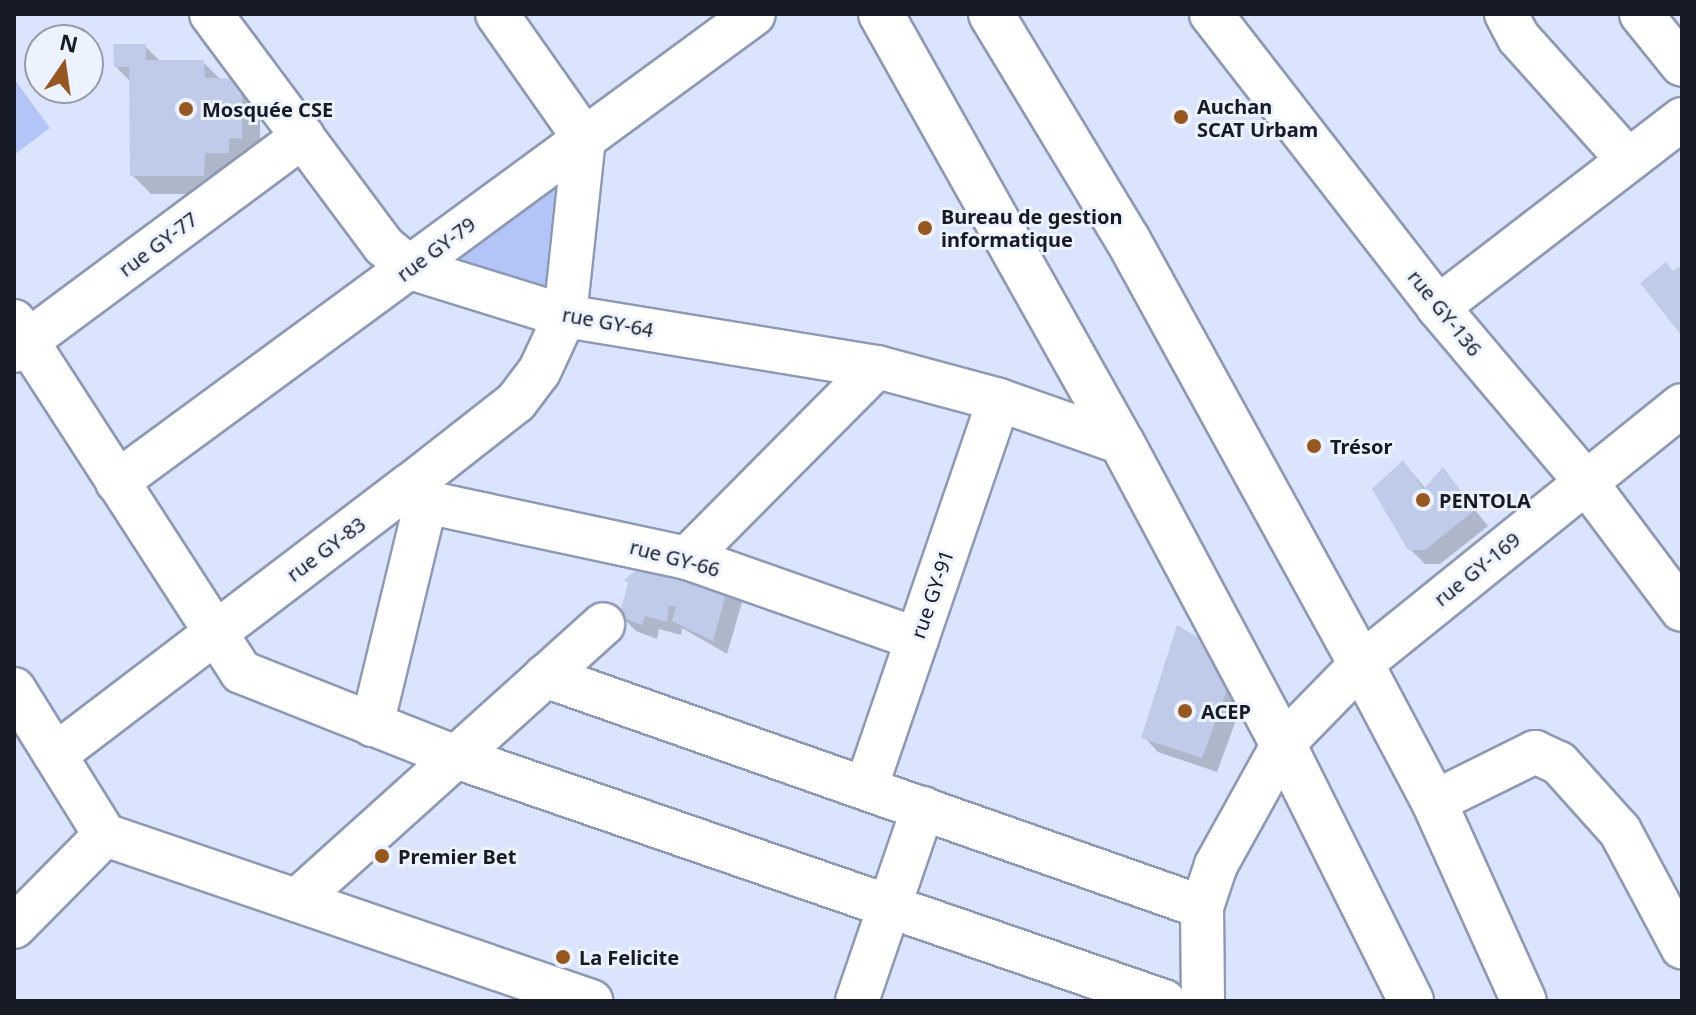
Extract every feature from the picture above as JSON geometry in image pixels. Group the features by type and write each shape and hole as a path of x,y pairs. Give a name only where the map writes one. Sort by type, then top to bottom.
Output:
{"main road":[{"path":"881,14 1122,443 1283,744 1411,1001"},
{"path":"991,14 1128,240 1361,664 1434,802 1524,1001"}],"street":[{"name":"rue GY-64","path":"211,14 384,246 410,268 565,316 877,367 999,400 1122,443"},
{"path":"497,14 584,138 565,316"},
{"name":"rue GY-79","path":"117,482 754,14"},
{"name":"rue GY-136","path":"1211,14 1438,307 1585,481 1682,610"},
{"path":"1641,14 1682,65"},
{"path":"1515,18 1519,38 1628,160"},
{"path":"1438,307 1682,119"},
{"name":"rue GY-77","path":"18,338 303,136"},
{"name":"rue GY-83","path":"55,755 216,633 418,494 530,387 565,316"},
{"path":"18,338 241,672 456,757 1164,1001"},
{"path":"687,558 877,367"},
{"name":"rue GY-91","path":"866,788 999,400"},
{"name":"rue GY-169","path":"1203,1001 1202,907 1216,865 1283,744 1361,664 1682,405"},
{"path":"372,725 418,494"},
{"name":"rue GY-66","path":"418,494 687,558 917,639"},
{"path":"297,900 603,624"},
{"path":"545,676 1202,907"},
{"path":"14,689 105,835 591,1001"},
{"path":"1434,802 1535,752 1546,755 1559,763 1620,831 1678,924"},
{"path":"857,1001 923,808"},
{"path":"14,927 105,835"}],"shaded area":[{"path":"14,79 24,93 24,104 32,104 50,128 14,155"},
{"path":"554,176 565,180 555,281 540,290 445,254"}],"building":[{"name":"Mosquée CSE","path":"113,44 146,44 146,60 204,60 205,78 242,79 242,139 229,138 229,153 205,153 204,176 130,176 129,67 114,67"},
{"path":"1666,262 1673,271 1682,265 1682,336 1640,283"},
{"name":"PENTOLA","path":"1403,460 1424,489 1443,467 1475,510 1425,550 1408,550 1372,489"},
{"path":"645,563 729,583 713,641 672,621 676,607 669,606 667,622 645,616 642,625 619,616 628,583 624,580"},
{"name":"ACEP","path":"1177,625 1202,640 1229,685 1202,758 1141,738"}],"place":[{"name":"Mosquée CSE","path":"186,109"},
{"name":"Auchan SCAT Urbam","path":"1181,117"},
{"name":"Bureau de gestion informatique","path":"925,228"},
{"name":"Trésor","path":"1314,446"},
{"name":"PENTOLA","path":"1423,500"},
{"name":"ACEP","path":"1185,711"},
{"name":"Premier Bet","path":"382,856"},
{"name":"La Felicite","path":"563,957"}]}
